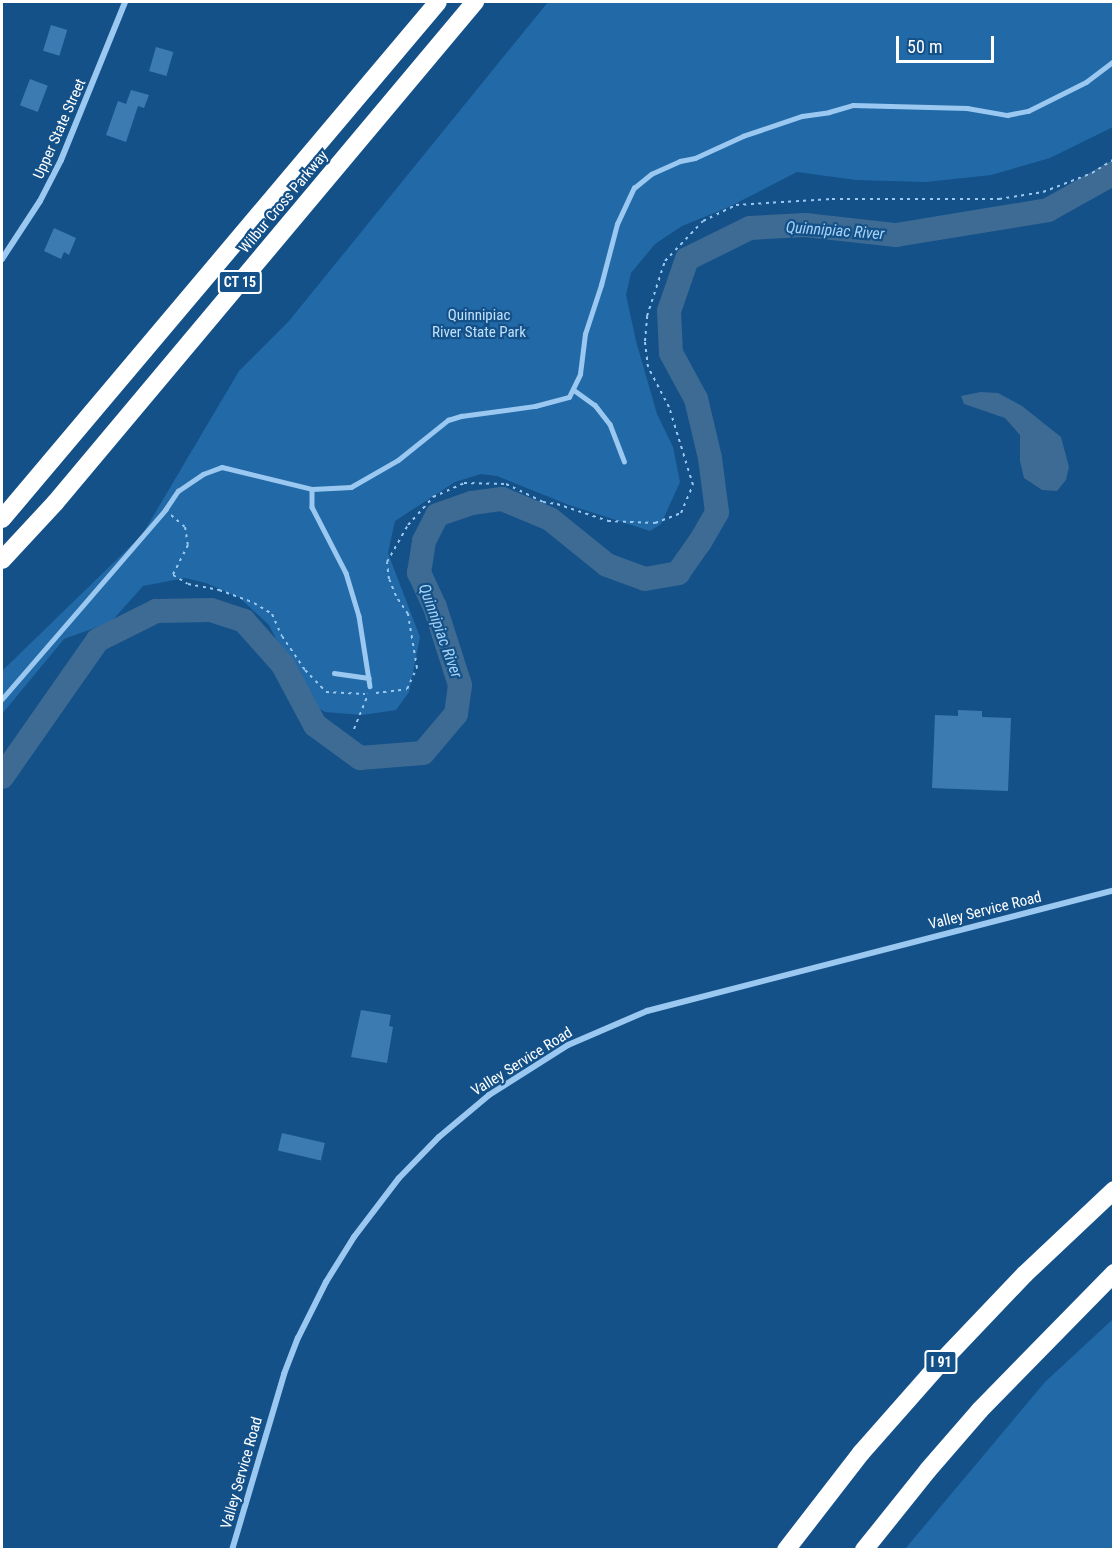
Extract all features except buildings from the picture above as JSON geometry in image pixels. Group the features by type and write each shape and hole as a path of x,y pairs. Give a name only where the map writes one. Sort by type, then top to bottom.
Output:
{"highway":[{"name":"Wilbur Cross Parkway","path":"2,519 438,2"},
{"name":"Wilbur Cross Parkway","path":"2,560 55,503 475,2"},
{"name":"I 91","path":"786,1550 861,1453 944,1359 1024,1274 1113,1190"},
{"path":"864,1550 980,1410 1113,1274"}],"street":[{"name":"Upper State Street","path":"2,259 40,201 61,160 125,2"},
{"name":"Valley Service Road","path":"232,1550 287,1365 322,1290 354,1237 392,1186 439,1137 489,1095 568,1045 647,1011 1113,890"}],"lane":[{"path":"2,699 165,510 178,490 203,474 222,467 312,489 351,487 377,473 448,420 461,416 535,406 569,397 580,374 581,352 590,312 601,285 617,224 634,188 651,174 680,161 695,158 743,136 802,116 853,105 967,108 1007,115 1028,111 1086,82 1113,61"},
{"path":"574,390 595,405 610,424 624,461"},
{"path":"312,489 312,507 351,588 364,635 370,686"},
{"path":"334,673 369,678"}],"path":[{"path":"165,510 185,527 188,545 172,575 188,584 219,590 254,603 272,614 282,636 305,670 326,692 368,694 407,689 417,668 408,614 396,596 389,579 387,561 408,525 433,497 464,483 506,484 543,502 557,504 608,521 655,523 681,513 693,485 669,406 648,367 645,341 647,316 665,261 703,221 736,205 832,199 999,199 1043,192 1092,173 1113,159"},
{"path":"354,729 370,686"}],"green space":[{"name":"Quinnipiac River State Park","path":"548,2 1113,2 1113,127 1050,158 991,175 926,182 856,180 797,172 729,207 682,226 655,244 631,273 626,295 636,341 657,414 673,447 680,482 661,524 650,531 569,505 497,476 481,474 455,482 395,521 388,553 420,637 409,692 396,710 362,715 325,712 308,701 269,625 240,598 206,583 185,578 143,586 111,622 64,639 2,714 2,671 142,535 239,371 289,321"},
{"path":"1113,1319 1113,1549 905,1549 1045,1382"}],"shaded area":[{"path":"981,392 998,393 1022,406 1061,437 1069,467 1066,480 1057,491 1042,490 1024,478 1020,461 1020,435 1005,418 964,404 961,396"}],"waterway":[{"name":"Quinnipiac River","path":"2,777 98,640 156,611 211,610 244,621 283,665 315,725 360,758 423,753 456,714 460,685 435,607 419,573 424,541 437,515 472,503 502,499 550,519 607,565 645,579 678,573 700,542 717,512 710,458 696,399 671,353 669,311 687,259 750,228 805,225 896,235 1048,210 1114,173"}]}
